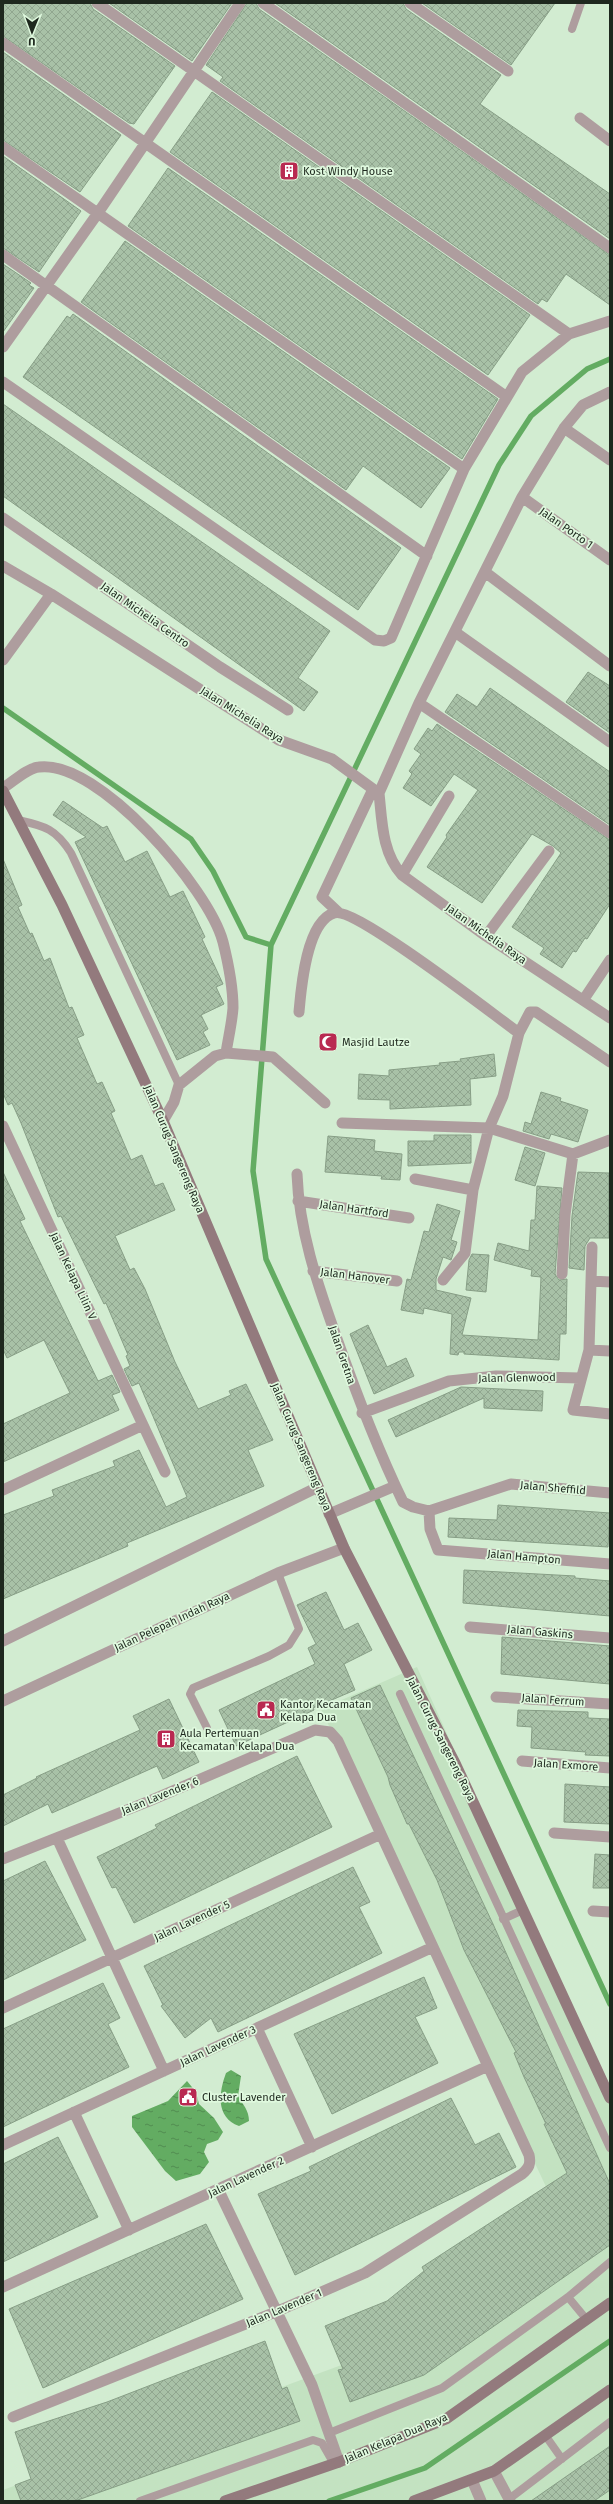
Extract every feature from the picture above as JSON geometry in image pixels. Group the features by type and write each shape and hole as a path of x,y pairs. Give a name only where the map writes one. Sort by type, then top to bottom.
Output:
{"main road":[{"name":"Jalan Curug Sangereng Raya","path":"3,789 62,905 163,1121 344,1548 454,1763 610,2098"},
{"name":"Jalan Kelapa Dua Raya","path":"225,2501 337,2463 446,2419 610,2303"},
{"path":"414,2501 494,2471 610,2390"}],"street":[{"path":"97,3 569,334"},
{"path":"3,347 98,213 240,3"},
{"path":"263,3 610,248"},
{"path":"410,3 508,71"},
{"path":"3,44 146,142 507,397"},
{"path":"580,118 610,141"},
{"path":"3,147 464,469"},
{"path":"3,255 427,556"},
{"path":"3,382 375,640 384,642 391,638 464,469 522,372 569,334 610,321"},
{"path":"519,1033 380,933 344,913 338,912 322,897 373,789 419,703 522,498 564,428 583,405 610,392"},
{"path":"564,428 610,460"},
{"name":"Jalan Porto 1","path":"522,498 610,560"},
{"name":"Jalan Michelia Centro","path":"3,518 220,667 288,710"},
{"name":"Jalan Michelia Raya","path":"3,566 51,594 279,740 332,759 373,789 386,849 392,864 402,875 486,936 584,999 610,1018"},
{"path":"485,572 610,666"},
{"path":"3,660 51,594"},
{"path":"455,632 610,742"},
{"path":"419,703 610,833"},
{"path":"3,789 38,767 51,767 81,778 111,799 148,829 176,862 207,909 223,941 233,1008 226,1053"},
{"path":"402,875 449,796"},
{"path":"486,936 549,850"},
{"path":"299,1012 302,974 313,937 325,918 338,912"},
{"path":"584,999 610,960"},
{"path":"443,1280 465,1253 473,1190 489,1128 503,1096 519,1033 530,1012 536,1012 610,1062"},
{"path":"163,1121 174,1102 179,1085 215,1056 226,1053 273,1057 325,1103"},
{"path":"342,1123 489,1128 573,1154 610,1140"},
{"name":"Jalan Kelapa Lilin V","path":"3,1126 165,1472"},
{"path":"562,1274 565,1216 573,1154"},
{"name":"Jalan Gretna","path":"297,1174 298,1201 313,1271 362,1412 403,1502 412,1508 430,1511"},
{"path":"415,1179 473,1190"},
{"name":"Jalan Hartford","path":"298,1201 409,1218"},
{"path":"592,1247 589,1350 580,1378 573,1410 610,1414"},
{"name":"Jalan Hanover","path":"313,1271 397,1281"},
{"path":"592,1281 610,1282"},
{"path":"589,1350 610,1351"},
{"name":"Jalan Glenwood","path":"362,1412 449,1381 496,1376 580,1378"},
{"path":"3,1490 143,1425"},
{"name":"Jalan Sheffild","path":"430,1511 452,1505 511,1484 610,1493"},
{"path":"329,1514 395,1486"},
{"path":"3,1641 318,1487"},
{"name":"Jalan Hampton","path":"430,1511 430,1529 438,1550 610,1564"},
{"name":"Jalan Pelepah Indah Raya","path":"3,1701 278,1573 344,1548"},
{"name":"Jalan Gaskins","path":"470,1627 610,1638"},
{"name":"Jalan Ferrum","path":"496,1696 610,1704"},
{"name":"Jalan Lavender 6","path":"3,1859 57,1838 315,1730 330,1732 338,1742 381,1834"},
{"name":"Jalan Exmore","path":"522,1761 610,1768"},
{"path":"381,1834 488,2066"},
{"name":"Jalan Lavender 5","path":"3,2008 381,1834"},
{"path":"554,1834 610,1837"},
{"path":"57,1838 164,2071"},
{"path":"594,1911 610,1912"},
{"name":"Jalan Lavender 3","path":"3,2145 433,1947"},
{"path":"257,2028 312,2146"},
{"name":"Jalan Lavender 2","path":"3,2287 488,2066"},
{"name":"Jalan Lavender 1","path":"12,2417 278,2311 365,2273 522,2174 528,2169 530,2158 488,2066"},
{"path":"74,2112 129,2230"},
{"path":"218,2190 278,2311 312,2385 329,2433 337,2463"},
{"path":"494,2471 510,2500"},
{"path":"472,2480 481,2501"}],"lane":[{"path":"572,29 581,3"},
{"path":"18,820 40,825 60,836 71,853 179,1085"},
{"path":"207,1728 190,1694 193,1688 269,1656 289,1645 299,1629 278,1573"},
{"path":"400,1694 610,2148"},
{"path":"503,1919 523,1910"},
{"path":"329,2433 442,2388 568,2297 610,2262"},
{"path":"568,2297 587,2320"},
{"path":"510,2500 610,2422"},
{"path":"545,2435 562,2459"},
{"path":"140,2501 313,2440 322,2443 337,2463"}],"shaded area":[{"path":"417,1667 610,2098 610,2501 3,2501 3,2490 404,2342 565,2227 321,1709"}],"water":[{"path":"231,2070 241,2076 238,2096 249,2117 249,2121 239,2126 231,2122 226,2117 222,2110 221,2103 222,2088 226,2073"},
{"path":"187,2081 196,2092 199,2104 214,2118 223,2132 218,2140 207,2144 204,2152 209,2162 200,2174 176,2181 165,2171 132,2127 132,2116 168,2101"}],"building":[{"path":"3,3 90,3 93,9 175,66 134,124 129,123 3,36"},
{"path":"109,3 232,3 192,61"},
{"path":"247,3 256,3 259,9 610,255 610,305 566,274 547,302 542,299 538,304 220,81 223,77 206,65"},
{"path":"275,3 403,3 406,9 501,75 480,104 610,194 610,239"},
{"path":"422,3 555,3 511,65"},
{"path":"3,52 121,135 80,192 3,140"},
{"path":"212,92 530,315 488,375 170,152"},
{"path":"3,156 81,211 39,272 3,248"},
{"path":"168,168 498,399 462,459 128,226"},
{"path":"125,241 450,468 421,508 363,466 346,490 81,302"},
{"path":"3,264 31,283 29,285 34,288 3,332"},
{"path":"73,314 401,548 358,610 23,377 67,316 70,318"},
{"path":"3,404 330,631 298,678 318,692 304,711 3,496"},
{"path":"588,672 610,686 610,733 566,702"},
{"path":"490,688 610,772 610,825 445,712 457,694 477,707"},
{"path":"437,724 610,840 610,904 587,939 585,938 576,952 573,951 562,968 540,954 544,948 512,927 561,853 553,846 532,834 482,903 427,867 447,837 446,835 478,790 454,774 431,806 403,788 412,774 409,771 421,754 414,749 428,728 432,731"},
{"path":"63,801 103,828 107,826 125,862 147,851 170,897 183,891 205,937 202,939 223,984 216,987 224,1004 201,1015 208,1029 203,1032 210,1045 177,1060 75,842 86,837 53,815"},
{"path":"3,859 22,905 18,907 30,934 32,933 44,961 50,958 69,1008 72,1007 84,1035 77,1038 97,1084 102,1082 115,1111 111,1113 131,1160 142,1155 155,1186 163,1183 175,1210 115,1236 130,1270 134,1268 145,1289 175,1362 198,1409 231,1395 229,1391 246,1384 273,1440 248,1450 264,1486 127,1543 128,1546 3,1599 3,1515 54,1496 52,1490 115,1466 113,1461 139,1450 166,1507 187,1497 139,1383 132,1386 124,1369 130,1366 126,1356 128,1355 106,1303 104,1304 61,1216 58,1217 21,1123 12,1103 8,1105 3,1093"},
{"path":"494,1054 496,1076 470,1079 471,1105 390,1109 390,1100 358,1099 359,1074 389,1076 389,1070 440,1065 439,1063 461,1061 460,1059"},
{"path":"541,1092 561,1098 560,1101 588,1110 578,1142 551,1134 549,1139 523,1131 525,1122 531,1124"},
{"path":"434,1135 471,1135 471,1163 408,1166 408,1141 434,1141"},
{"path":"328,1136 375,1140 374,1151 402,1154 400,1180 381,1179 382,1176 325,1172"},
{"path":"525,1147 545,1153 535,1186 515,1180"},
{"path":"3,1172 25,1219 20,1221 98,1381 112,1375 120,1392 112,1395 119,1410 3,1462 3,1424 70,1393 44,1340 7,1358 3,1349"},
{"path":"578,1172 609,1173 609,1238 590,1238 585,1246 584,1270 569,1268 572,1216"},
{"path":"537,1186 562,1188 555,1274 559,1280 567,1279 566,1334 560,1334 559,1360 464,1354 464,1352 459,1352 458,1355 450,1354 452,1314 424,1308 423,1314 401,1310 407,1279 411,1280 424,1231 429,1232 437,1204 460,1211 451,1240 457,1242 451,1260 443,1257 436,1279 436,1290 471,1298 462,1335 538,1340 541,1277 531,1276 532,1270 494,1260 498,1243 529,1251 531,1220 535,1220"},
{"path":"472,1254 489,1255 486,1292 466,1290 469,1260"},
{"path":"368,1325 387,1367 406,1358 414,1376 374,1394 350,1334"},
{"path":"461,1387 543,1391 542,1411 484,1408 484,1398 396,1437 388,1420"},
{"path":"498,1505 610,1513 608,1547 448,1537 449,1518 497,1520"},
{"path":"464,1570 575,1576 575,1578 610,1581 610,1616 463,1603"},
{"path":"326,1592 344,1630 358,1623 372,1650 344,1664 355,1690 313,1708 314,1710 236,1746 219,1710 315,1664 308,1648 316,1644 297,1605"},
{"path":"502,1637 610,1646 610,1684 501,1674"},
{"path":"380,1685 493,1924 610,2184 610,2245 424,2375 350,2402 338,2370 343,2369 325,2326 387,2301 424,2271 422,2267 567,2173 524,2077 514,2053 516,2052 464,1950 437,1880 409,1824 407,1824 388,1777 351,1698"},
{"path":"169,1699 199,1762 163,1779 157,1766 52,1813 48,1804 3,1826 3,1795 37,1778 36,1777 140,1730 133,1716"},
{"path":"518,1710 588,1712 588,1718 610,1719 610,1756 585,1755 586,1752 531,1748 532,1727 517,1726"},
{"path":"297,1756 332,1827 134,1923 116,1887 112,1888 97,1857 157,1828 155,1825"},
{"path":"565,1784 610,1787 610,1824 564,1822"},
{"path":"595,1854 610,1855 610,1888 593,1888"},
{"path":"45,1861 86,1940 3,1980 3,1881"},
{"path":"353,1867 370,1902 359,1907 382,1953 218,2032 211,2018 185,2038 161,2006 163,2005 144,1966"},
{"path":"424,1977 437,2008 415,2017 438,2063 332,2114 294,2034"},
{"path":"103,1983 120,2018 108,2024 129,2067 3,2127 3,2029"},
{"path":"451,2098 475,2145 499,2133 516,2167 295,2275 258,2194 311,2171 309,2167"},
{"path":"58,2137 98,2217 3,2262 3,2164"},
{"path":"206,2224 243,2299 43,2388 9,2309"},
{"path":"265,2341 282,2389 287,2387 300,2421 75,2501 21,2501 15,2485 31,2479 15,2432 107,2402"},
{"path":"610,2446 610,2490 594,2501 531,2501"}],"waterway":[{"path":"610,359 587,369 531,416 499,465 271,945 253,1171 266,1259 610,2004"},
{"path":"3,708 191,839 213,871 246,937 271,945"},
{"path":"329,2501 425,2468 610,2341"}],"place":[{"name":"Kost Windy House","path":"289,171"},
{"name":"Masjid Lautze","path":"328,1042"},
{"name":"Kantor Kecamatan Kelapa Dua","path":"266,1710"},
{"name":"Aula Pertemuan Kecamatan Kelapa Dua","path":"166,1739"},
{"name":"Cluster Lavender","path":"188,2097"}]}
